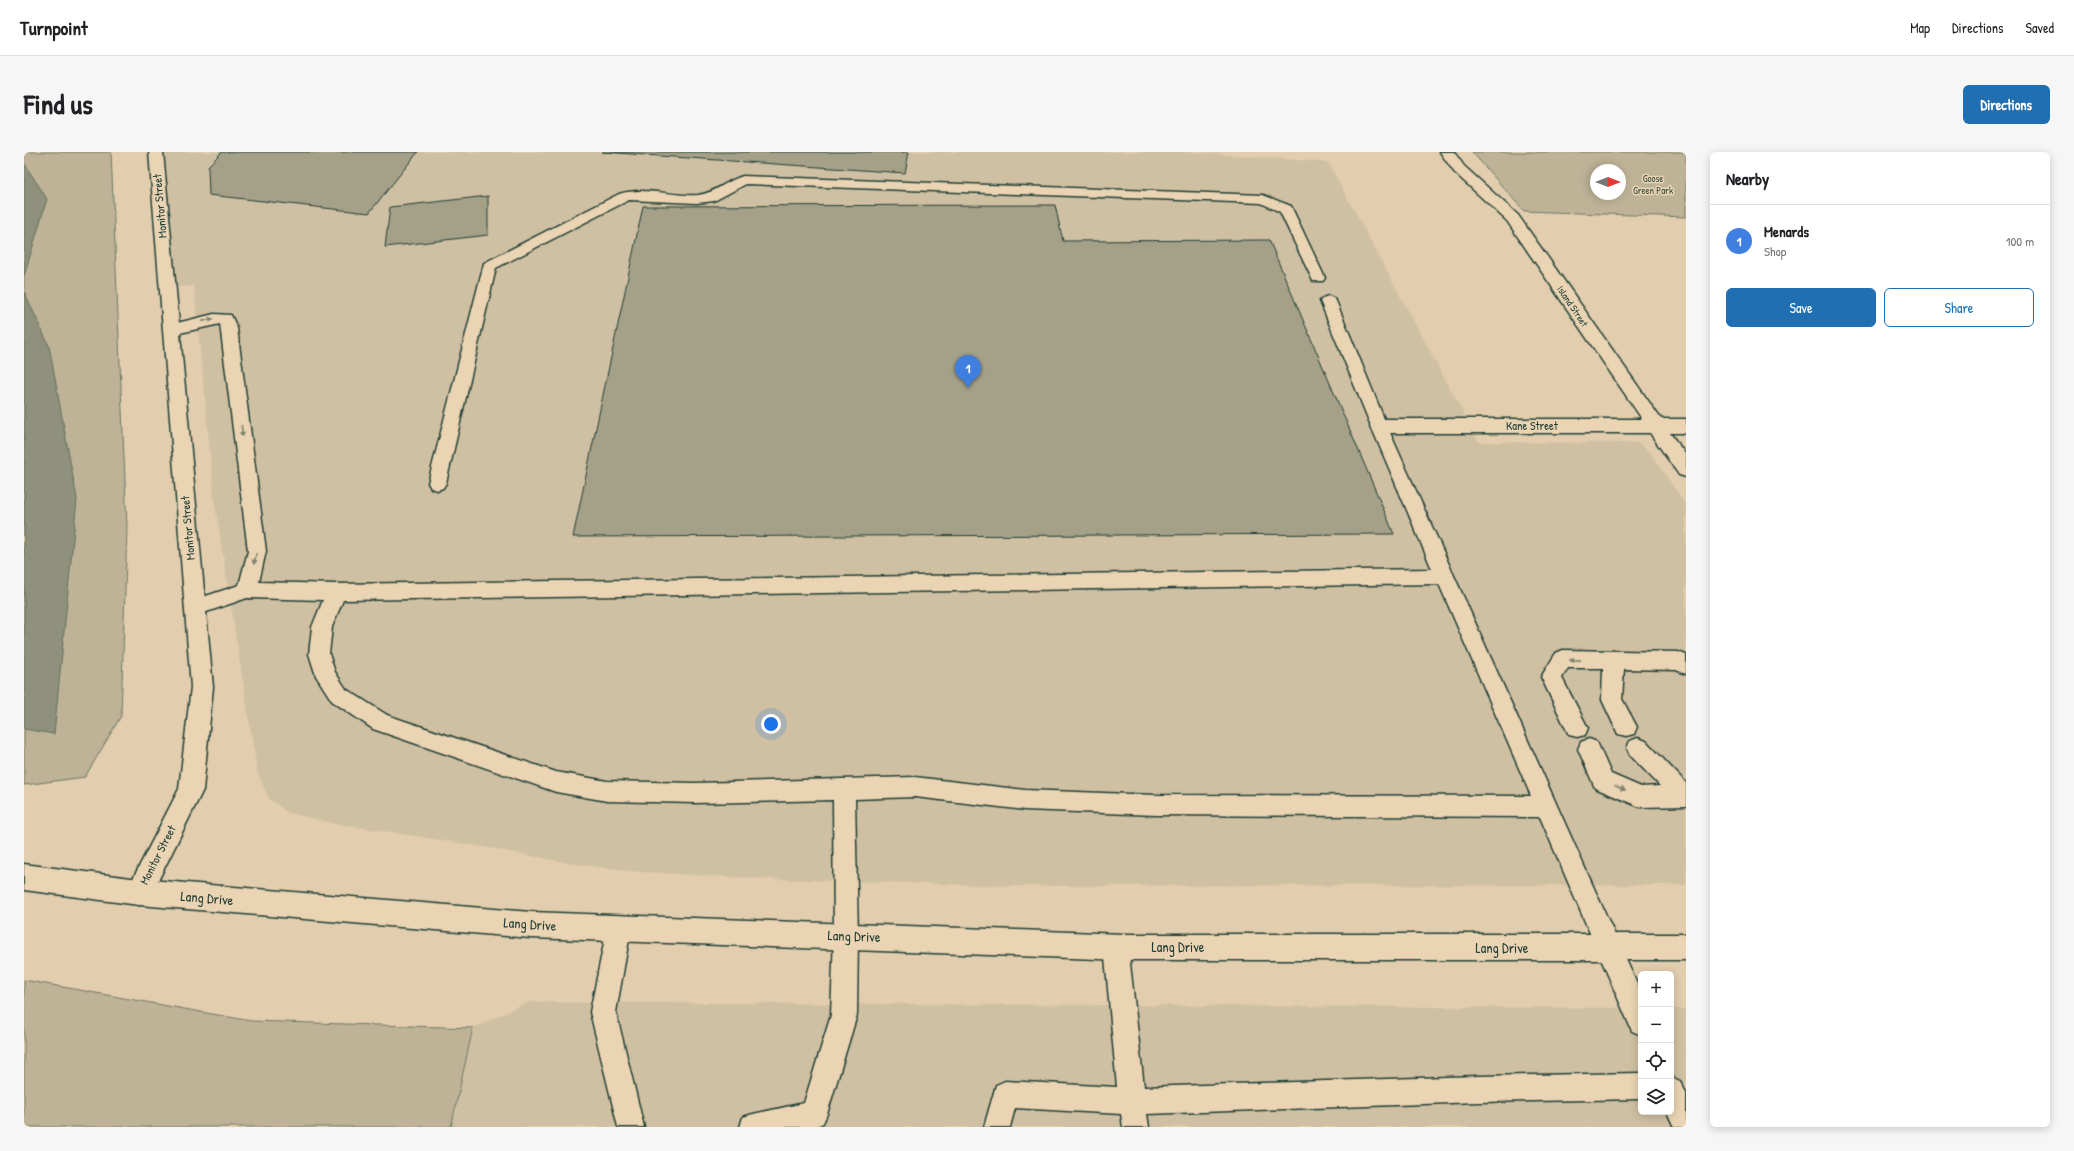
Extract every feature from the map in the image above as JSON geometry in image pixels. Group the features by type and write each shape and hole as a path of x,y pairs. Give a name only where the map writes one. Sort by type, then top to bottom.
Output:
{"street":[{"name":"Monitor Street","path":"139,892 191,790 202,687 156,152"},
{"name":"Island Street","path":"1447,152 1459,169 1513,218 1654,426 1686,470"},
{"name":"Kane Street","path":"1379,426 1686,426"},
{"name":"Lang Drive","path":"24,876 139,892 531,925 1116,946 1686,947"}],"lane":[{"path":"437,483 489,266 630,195 697,200 714,197 744,180 1263,200 1286,209 1318,278"},
{"path":"1328,301 1379,426 1638,1015"},
{"path":"171,330 214,319 226,319 257,551 246,590"},
{"path":"195,608 246,590 336,592 1445,576"},
{"path":"336,592 322,627 319,654 326,676 339,695 380,722 556,782 607,791 695,794 915,787 1025,800 1156,805 1547,807"},
{"path":"1577,728 1551,677 1563,659 1678,661 1686,665"},
{"path":"1614,660 1612,700 1626,727"},
{"path":"1638,748 1685,796"},
{"path":"1589,749 1603,781 1640,797 1685,796"},
{"path":"753,1127 814,1114 844,1015 846,936 844,789"},
{"path":"619,928 603,1012 631,1127"},
{"path":"1116,946 1136,1127"},
{"path":"998,1127 1005,1094 1132,1101 1478,1089 1638,1086"},
{"path":"1674,1097 1686,1124"}],"shaded area":[{"path":"156,152 1189,152 1328,162 1479,442 1639,443 1650,452 1686,505 1686,885 1009,886 767,879 639,872 574,864 472,845 332,823 288,813 269,799 257,771 215,505 194,286 167,288"},
{"path":"24,163 47,199 24,276"},
{"path":"24,291 49,346 77,499 54,734 24,729"},
{"path":"528,1002 1638,1008 1638,1115 1674,1115 1674,1009 1686,1009 1686,1127 451,1127 473,1028"}],"green space":[{"path":"24,152 111,152 127,527 121,716 85,777 24,785"},
{"name":"Goose Green Park","path":"1472,152 1686,152 1686,217 1524,211"},
{"path":"24,980 251,1021 473,1028 451,1127 24,1127"}],"building":[{"path":"222,152 418,152 369,213 209,195 208,166"},
{"path":"602,152 909,152 905,173"},
{"path":"488,196 488,235 385,247 390,207"},
{"path":"1055,205 1063,241 1269,240 1394,534 573,537 643,206"}],"place":[{"name":"Menards","path":"968,388"}]}
